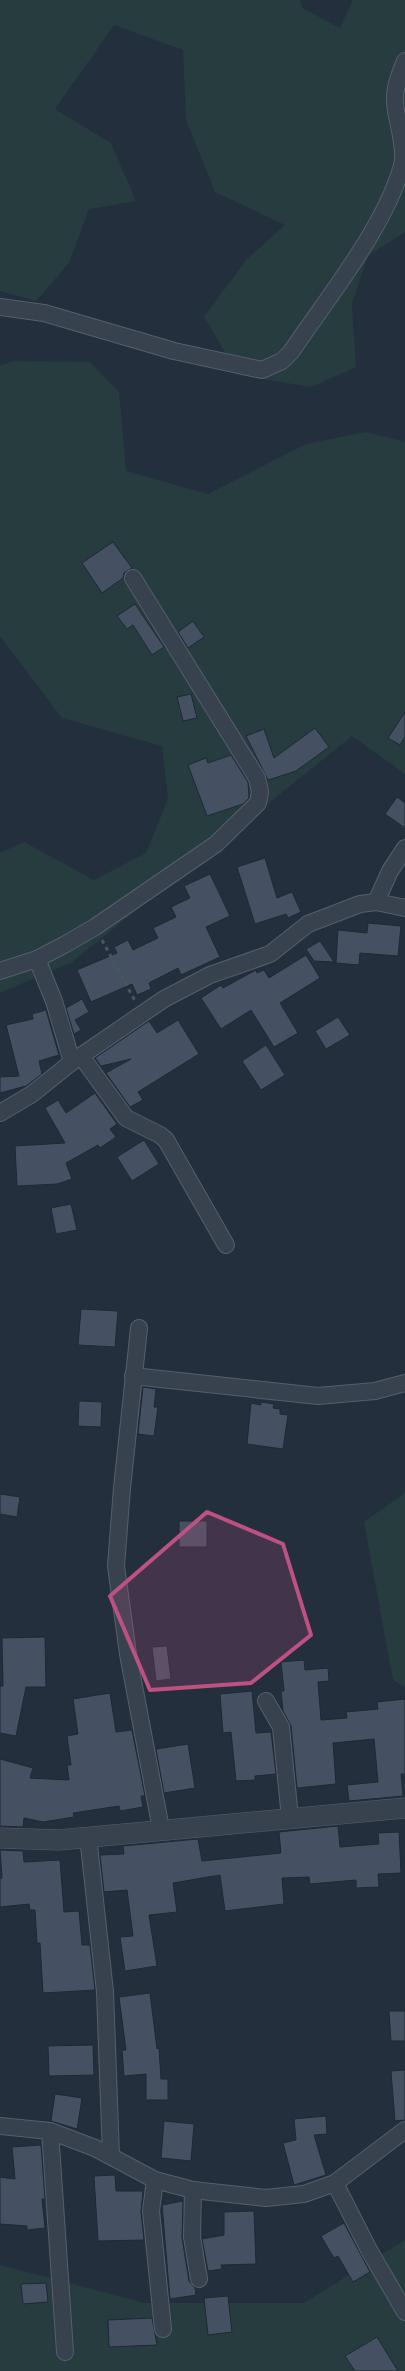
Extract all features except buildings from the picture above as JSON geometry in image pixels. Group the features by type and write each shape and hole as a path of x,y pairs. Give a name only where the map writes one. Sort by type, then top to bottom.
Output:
{"street":[{"path":"0,307 44,313 174,351 262,370 282,361 291,352 371,234 391,196 404,160 403,138 395,101 399,74 405,61"},
{"path":"0,971 38,959 95,927 216,844 258,803 260,792 257,778 133,578"},
{"path":"376,902 390,871 405,848"},
{"path":"0,1113 32,1094 77,1059 177,992 210,975 270,954 308,924 341,910 376,902 405,908"},
{"path":"38,959 77,1059 126,1118 166,1140 226,1245"},
{"path":"139,1328 116,1566 128,1654 161,1830"},
{"path":"133,1376 318,1396 375,1391 405,1383"},
{"path":"266,1700 281,1727 290,1818"},
{"path":"0,1838 42,1840 405,1808"},
{"path":"88,1836 105,1992 111,2156"},
{"path":"0,2126 50,2131 111,2156 155,2180 193,2190 266,2198 304,2194 335,2183 405,2130"},
{"path":"50,2131 65,2352"},
{"path":"155,2180 152,2212 163,2329"},
{"path":"335,2183 369,2250 405,2312"},
{"path":"193,2190 192,2237 199,2279"}],"path":[{"path":"95,927 142,1014"}],"highlighted area":[{"path":"207,1512 283,1544 311,1635 251,1683 150,1690 110,1596"}],"green space":[{"path":"0,0 300,0 302,8 340,28 353,0 405,0 405,232 368,256 352,304 356,367 311,387 239,375 204,317 247,259 285,225 215,192 186,120 183,50 114,25 55,109 111,143 136,201 89,209 69,263 36,301 0,291"},
{"path":"13,361 90,362 119,392 126,471 208,494 306,444 366,432 405,442 405,774 352,736 72,962 0,993 0,853 24,842 94,880 146,853 168,799 162,746 62,718 0,636 0,366"},
{"path":"405,1493 405,1687 393,1680 364,1522"},
{"path":"405,2240 405,2371 0,2371 0,2265 145,2303 304,2303"}]}
